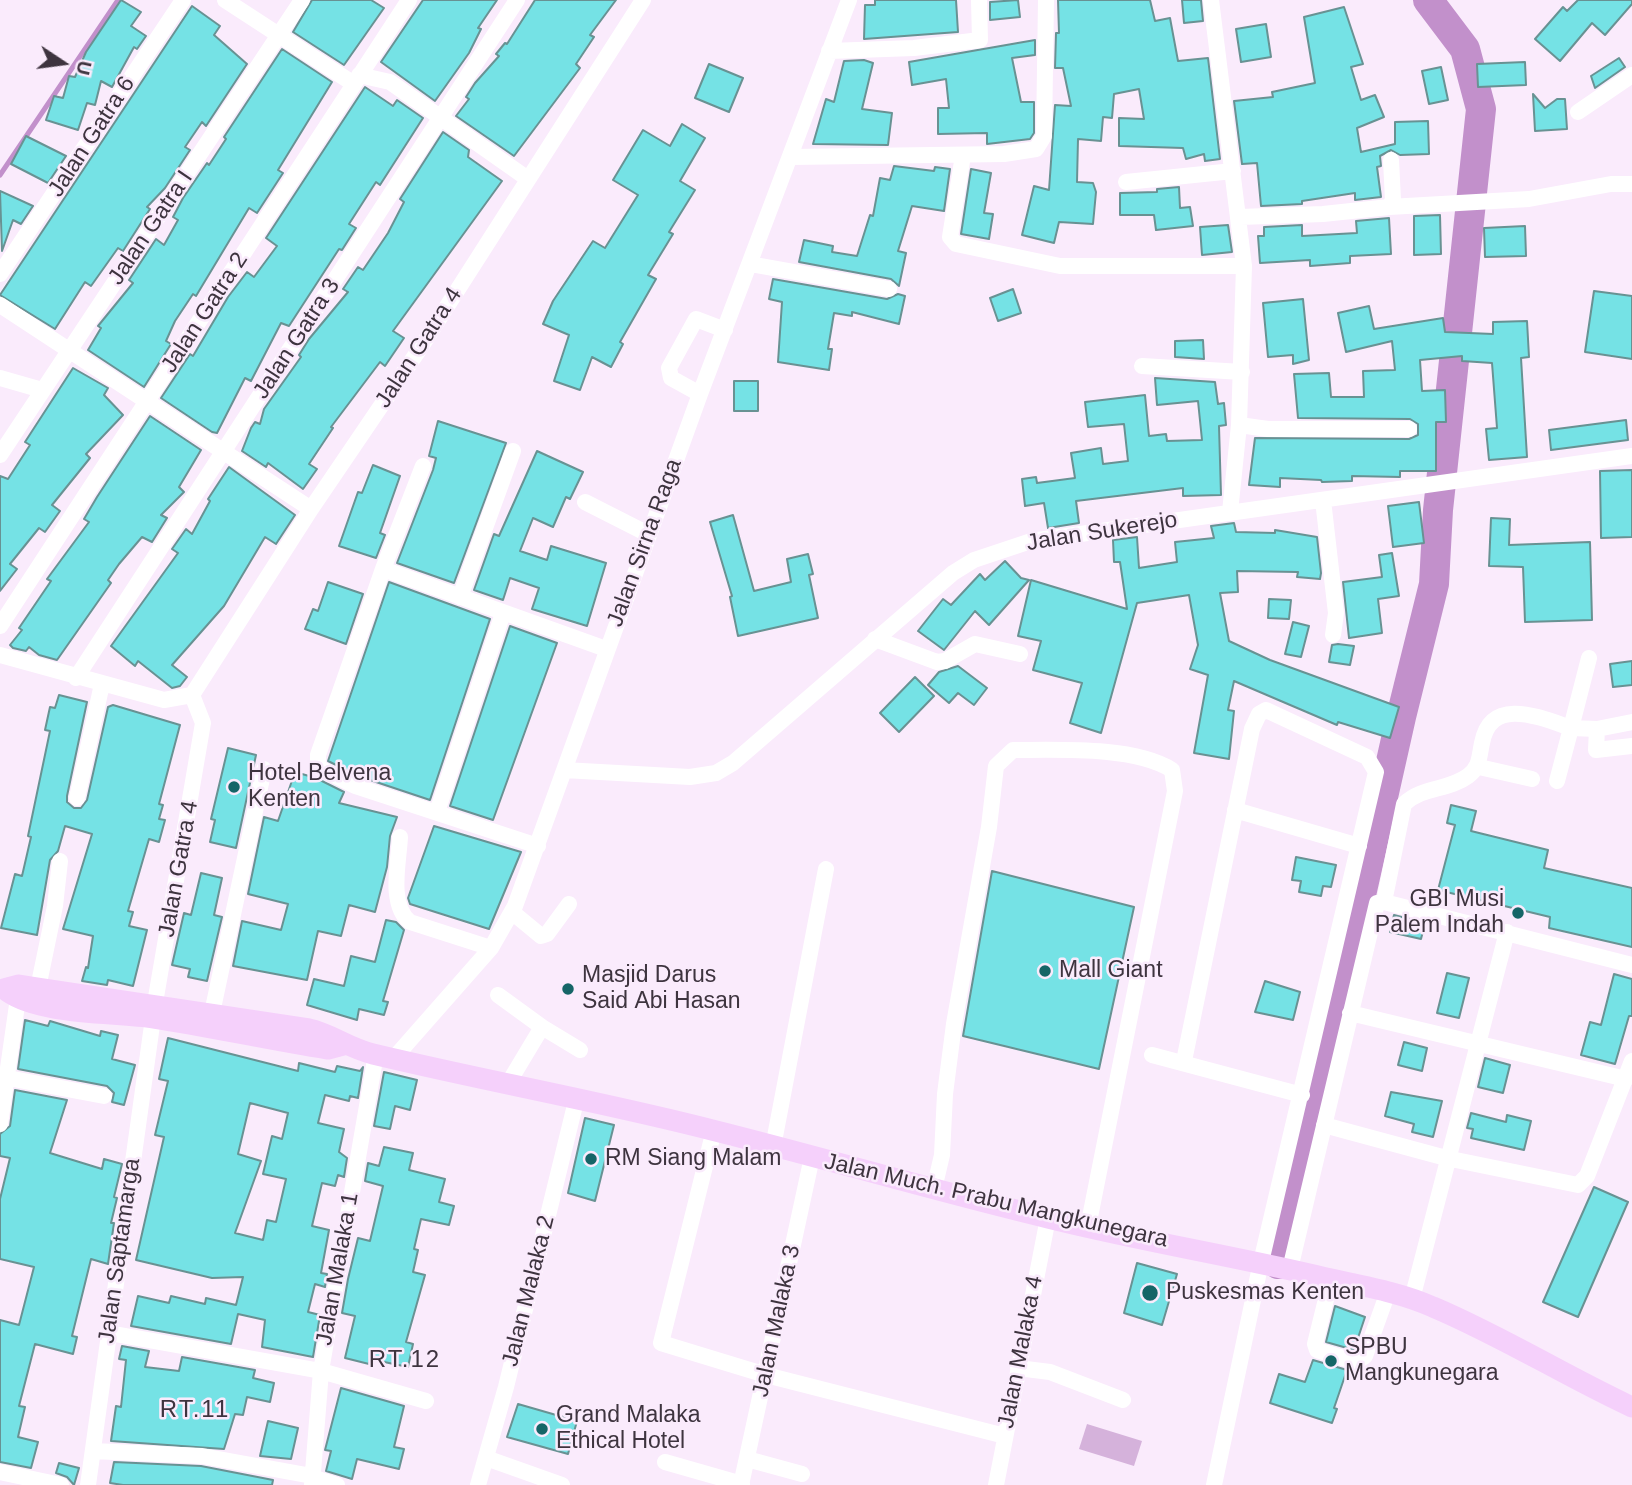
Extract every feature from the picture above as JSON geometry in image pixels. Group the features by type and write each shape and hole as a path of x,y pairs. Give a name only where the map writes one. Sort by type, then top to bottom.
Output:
{"main road":[{"name":"Jalan Much. Prabu Mangkunegara","path":"7,992 19,985 154,1010 328,1049 343,1045"},
{"name":"Jalan Much. Prabu Mangkunegara","path":"7,992 154,1010 212,1013 326,1032 343,1045 385,1056 577,1097 714,1130 1048,1219 1261,1262 1388,1292 1412,1299 1489,1332 1567,1377 1632,1406"}],"street":[{"name":"Jalan Gatra 6","path":"0,274 5,259 183,0"},
{"path":"225,0 356,80 390,82 528,179"},
{"name":"Jalan Gatra I","path":"0,455 302,0"},
{"name":"Jalan Gatra 2","path":"0,626 409,0"},
{"name":"Jalan Gatra 3","path":"76,678 517,0"},
{"name":"Jalan Gatra 4","path":"154,1010 203,723 187,696 421,347 643,0"},
{"name":"Jalan Sirna Raga","path":"385,1056 491,948 512,912 538,846 648,534 849,0"},
{"path":"829,51 914,48 980,40 979,0"},
{"path":"791,157 1004,155 1036,149 1043,141 1046,0"},
{"path":"1212,0 1244,266 1239,425 1230,512"},
{"path":"1578,112 1632,75"},
{"path":"962,155 950,237 956,244 1060,267 1244,266"},
{"path":"1389,207 1392,200 1391,160"},
{"path":"1126,182 1233,170"},
{"path":"1240,217 1479,204 1632,184"},
{"path":"750,264 889,289"},
{"path":"0,305 311,509"},
{"path":"700,394 671,378 669,368 696,319 725,330"},
{"path":"1142,366 1242,372"},
{"path":"0,378 42,390"},
{"path":"1239,425 1268,429 1409,429"},
{"path":"460,597 513,451"},
{"name":"Jalan Sukerejo","path":"564,770 690,777 716,773 733,762 953,573 974,560 1031,541 1632,456"},
{"path":"423,466 383,569 317,762 321,770 355,786 538,846"},
{"path":"1323,500 1336,613 1333,635"},
{"path":"585,502 648,534"},
{"path":"383,569 606,649"},
{"path":"437,812 503,613"},
{"path":"875,639 937,662 945,661 975,644 1020,654"},
{"path":"0,655 164,700 187,696"},
{"path":"1557,781 1590,658"},
{"path":"77,798 102,684"},
{"path":"1184,1061 1252,729 1259,714 1266,710 1367,757 1374,766 1375,782 1261,1262 1214,1485"},
{"path":"1290,1269 1374,908 1384,901 1404,804 1423,790 1466,778 1479,767 1484,731 1495,717 1510,712 1556,721 1571,728 1597,729 1632,722"},
{"path":"1597,729 1597,750 1632,746"},
{"path":"934,1189 942,1155 945,1094 954,1024 989,827 996,766 1013,750 1057,750 1124,756 1160,763 1172,770 1175,791 1088,1227"},
{"path":"1479,767 1532,779"},
{"path":"212,1013 264,769"},
{"path":"1235,810 1359,846"},
{"path":"400,837 397,894 404,916 410,922 491,948"},
{"path":"38,988 55,906 60,860"},
{"path":"773,1147 827,870"},
{"path":"1384,901 1632,965"},
{"path":"512,912 541,936 547,934 569,904"},
{"path":"1412,1299 1475,1044 1507,932"},
{"path":"0,1124 8,1078 7,992"},
{"path":"498,995 580,1050"},
{"name":"Jalan Saptamarga","path":"88,1485 154,1010"},
{"path":"1350,1013 1626,1079"},
{"path":"509,1082 542,1027"},
{"path":"1152,1055 1184,1061 1302,1095"},
{"name":"Jalan Malaka 1","path":"312,1479 321,1371 385,1056"},
{"path":"1324,1125 1446,1158 1578,1185 1587,1176 1632,1061"},
{"path":"8,1078 104,1096"},
{"name":"Jalan Malaka 2","path":"478,1485 577,1097"},
{"path":"714,1130 660,1343 766,1375 1005,1436"},
{"name":"Jalan Malaka 3","path":"742,1485 812,1157"},
{"name":"Jalan Malaka 4","path":"996,1485 1048,1219"},
{"path":"1331,1279 1315,1344 1317,1350 1356,1362 1365,1356 1388,1292"},
{"path":"109,1333 321,1371 426,1401"},
{"path":"1018,1368 1050,1372 1123,1400"},
{"path":"93,1451 202,1456 337,1485"},
{"path":"486,1458 562,1485"},
{"path":"747,1459 802,1474"},
{"path":"665,1462 742,1485"},
{"path":"0,1472 61,1485"}],"shaded area":[{"path":"1087,1424 1142,1441 1134,1466 1079,1449"}],"building":[{"path":"121,0 141,12 131,26 146,36 137,49 134,47 112,87 101,81 95,105 87,103 78,130 46,120 54,96 63,98 69,76 75,77 86,52"},
{"path":"312,0 371,0 384,8 344,65 293,32"},
{"path":"423,0 497,0 478,28 481,29 469,53 435,101 381,62"},
{"path":"535,0 616,0 590,35 594,37 576,64 580,68 514,156 456,116 469,99 466,97 475,83 499,56 496,54 507,44"},
{"path":"875,0 956,0 958,32 864,39 865,5 875,5"},
{"path":"1018,0 1020,17 990,20 990,2"},
{"path":"1058,0 1150,0 1155,21 1170,18 1178,61 1208,58 1220,159 1205,161 1204,154 1186,159 1183,148 1119,146 1119,118 1144,119 1139,89 1114,94 1112,118 1103,117 1101,141 1078,139 1077,182 1093,183 1096,192 1093,224 1059,222 1054,243 1022,235 1034,186 1049,190 1055,105 1071,106 1063,68 1055,68 1056,33 1059,33"},
{"path":"1182,0 1201,0 1203,21 1184,23"},
{"path":"1578,0 1632,0 1632,4 1605,35 1592,23 1560,61 1535,39 1563,7 1567,11"},
{"path":"192,6 220,26 214,35 247,64 206,126 202,122 185,147 190,150 165,188 147,207 150,209 123,251 118,248 91,286 85,282 55,329 0,295"},
{"path":"1344,7 1363,64 1351,67 1361,100 1375,95 1384,117 1357,128 1361,152 1395,144 1395,122 1428,121 1429,154 1400,155 1391,150 1380,156 1381,166 1377,167 1381,197 1355,200 1355,193 1302,201 1302,204 1261,206 1257,163 1242,164 1234,101 1273,97 1272,92 1315,83 1304,17"},
{"path":"1266,24 1271,57 1241,62 1236,29"},
{"path":"1035,40 1035,55 1012,58 1021,102 1034,102 1034,133 1030,139 987,144 987,133 938,134 938,108 949,108 946,79 912,85 909,62"},
{"path":"282,49 332,82 278,170 283,173 257,213 249,208 196,296 193,294 175,321 166,341 171,344 144,387 88,350 101,328 98,326 133,283 129,280 156,239 164,245 178,220 173,217 183,198 207,163 209,165 226,139 224,137"},
{"path":"1619,58 1625,67 1595,88 1591,76"},
{"path":"864,60 873,63 862,109 892,113 888,145 813,144 826,99 834,102 844,61"},
{"path":"1525,62 1526,85 1478,87 1477,64"},
{"path":"709,64 743,78 729,112 695,98"},
{"path":"1441,67 1448,100 1429,104 1422,71"},
{"path":"365,87 393,106 397,100 423,118 380,185 376,182 349,224 356,228 342,250 339,249 289,326 281,323 251,381 245,378 217,433 212,432 161,398 190,354 193,356 228,297 247,272 254,277 277,246 266,238"},
{"path":"1533,94 1545,108 1557,99 1565,99 1567,129 1535,131"},
{"path":"682,124 705,138 680,181 695,190 669,232 673,234 648,275 656,279 620,342 623,344 611,367 592,357 580,390 554,381 569,335 543,324 553,301 593,241 605,248 638,195 613,180 643,130 670,146"},
{"path":"443,132 469,150 468,157 502,181 393,331 404,338 385,366 380,362 331,427 333,428 309,464 317,469 303,489 268,463 266,467 242,451 251,428 255,422 260,424 264,409 301,357 299,355 309,339 348,292 343,289 358,267 363,270 388,233 404,202 400,199"},
{"path":"26,136 66,156 48,183 11,164"},
{"path":"894,166 934,171 935,167 950,169 944,211 912,206 898,251 906,253 899,286 891,279 799,262 804,240 833,246 832,252 857,256 870,215 873,216 880,178 890,180"},
{"path":"971,169 991,173 984,213 993,214 989,239 961,234"},
{"path":"1179,187 1180,208 1190,207 1193,226 1156,230 1154,215 1120,215 1120,193 1157,192 1157,189"},
{"path":"0,191 33,206 21,224 13,220 2,251"},
{"path":"1440,215 1441,254 1414,255 1414,216"},
{"path":"1389,218 1391,254 1350,256 1350,263 1310,266 1310,260 1260,263 1258,236 1264,236 1264,227 1302,225 1302,236 1357,233 1356,221"},
{"path":"1228,225 1232,252 1202,255 1200,227"},
{"path":"1525,226 1526,256 1485,257 1484,228"},
{"path":"773,279 887,299 898,294 905,296 899,324 852,312 852,316 834,313 828,349 832,349 829,370 778,362 782,302 769,299"},
{"path":"1013,289 1021,313 998,321 990,298"},
{"path":"1594,291 1632,296 1632,359 1585,352"},
{"path":"1303,299 1309,360 1293,364 1293,355 1268,357 1263,303"},
{"path":"1369,306 1374,329 1443,318 1445,332 1493,334 1493,322 1527,321 1529,357 1521,358 1527,457 1489,460 1486,429 1497,428 1492,363 1462,361 1462,356 1420,360 1422,391 1445,390 1446,422 1436,422 1436,471 1400,471 1400,477 1352,476 1352,481 1322,482 1280,478 1280,487 1249,485 1255,438 1409,439 1418,435 1418,424 1410,419 1298,418 1294,374 1329,373 1331,397 1364,397 1363,371 1395,370 1392,341 1346,352 1338,313"},
{"path":"1203,340 1204,359 1175,357 1175,341"},
{"path":"73,368 108,388 104,395 123,415 86,454 90,458 52,505 60,511 45,532 39,528 10,564 17,569 0,591 0,476 8,479 30,445 25,442"},
{"path":"1155,378 1215,382 1218,404 1224,403 1226,425 1219,426 1221,495 1183,496 1183,488 1076,501 1079,523 1048,528 1044,503 1025,506 1022,479 1036,477 1037,483 1075,478 1071,453 1101,448 1103,464 1128,461 1124,424 1088,427 1085,402 1145,395 1149,436 1166,434 1167,441 1202,440 1198,401 1157,405"},
{"path":"734,381 758,381 758,411 734,411"},
{"path":"150,416 201,450 179,487 184,492 161,515 167,518 152,542 142,537 119,564 108,580 111,583 57,660 39,655 29,647 26,651 13,648 10,645 22,630 19,628 51,581 47,579 89,522 84,519"},
{"path":"1626,420 1628,440 1551,450 1549,430"},
{"path":"438,421 506,443 454,583 397,563 433,470 436,458 429,456"},
{"path":"537,451 583,472 570,499 566,497 553,527 533,518 520,551 547,560 551,546 606,563 587,626 532,609 539,588 510,578 503,600 474,590 494,534 499,536"},
{"path":"373,465 400,476 380,533 385,535 376,558 339,546 358,492 362,493"},
{"path":"229,467 295,515 276,544 265,537 224,606 172,665 187,677 180,686 172,688 138,661 135,666 111,646 178,553 172,549 186,529 192,534 210,501 208,499"},
{"path":"1632,470 1632,537 1601,538 1600,471"},
{"path":"1419,502 1424,543 1393,547 1388,506"},
{"path":"733,515 754,591 791,582 787,559 808,554 813,574 809,575 818,618 738,636 730,597 732,596 710,522"},
{"path":"1491,518 1510,519 1509,545 1590,542 1592,620 1525,622 1523,567 1489,566"},
{"path":"1234,523 1236,532 1275,533 1275,530 1317,537 1321,573 1320,579 1297,577 1298,572 1237,571 1238,592 1220,593 1229,641 1270,660 1399,707 1390,738 1338,722 1337,725 1234,681 1228,710 1234,711 1229,759 1194,753 1208,675 1190,669 1198,645 1189,595 1137,603 1101,733 1070,723 1082,683 1033,670 1041,641 1018,636 1031,580 1127,609 1120,562 1114,562 1113,540 1137,537 1139,568 1177,562 1175,542 1214,538 1211,526"},
{"path":"1392,553 1399,596 1378,599 1382,633 1349,638 1343,582 1382,577 1379,555"},
{"path":"1005,561 1021,578 1029,580 989,625 975,611 944,650 918,631 943,599 951,605 980,574 985,580"},
{"path":"328,582 363,594 346,644 305,629 313,609 318,611"},
{"path":"389,582 490,619 430,800 358,776 328,761"},
{"path":"1269,599 1291,600 1289,619 1268,618"},
{"path":"1293,622 1309,626 1301,657 1285,654"},
{"path":"510,626 557,643 493,820 450,806"},
{"path":"1332,645 1354,646 1350,665 1329,662"},
{"path":"1632,661 1632,685 1613,687 1610,664"},
{"path":"958,666 987,688 974,705 958,693 949,703 928,685 939,672"},
{"path":"915,677 934,696 899,732 880,713"},
{"path":"59,695 87,702 67,796 67,802 74,808 81,808 87,800 108,707 113,705 180,725 159,804 163,805 159,819 165,820 159,842 149,839 128,911 133,912 129,926 147,930 133,986 108,980 107,985 82,981 86,967 88,968 93,936 63,929 92,834 65,826 58,851 50,860 37,935 1,928 15,874 22,876 50,731 45,730 50,707 55,708"},
{"name":"Hotel Belvena Kenten","path":"228,748 256,755 236,848 210,842 215,820 211,819"},
{"path":"295,772 316,778 344,792 339,803 397,817 390,836 387,867 375,912 349,905 341,936 318,931 307,980 233,966 242,921 281,930 288,904 248,894 264,817 278,821"},
{"path":"1451,805 1476,811 1471,831 1548,850 1544,868 1632,888 1632,947 1549,928 1550,917 1438,890 1455,825 1447,823"},
{"path":"434,826 521,852 489,929 410,904 408,898"},
{"path":"1296,857 1336,865 1331,887 1323,886 1321,896 1299,892 1301,881 1292,880"},
{"name":"Mall Giant","path":"992,871 1134,907 1099,1069 963,1036"},
{"path":"201,873 222,878 214,915 222,917 207,981 188,977 190,969 172,965 184,913 191,915"},
{"path":"1394,915 1425,923 1421,939 1390,932"},
{"path":"386,920 396,922 404,930 383,1001 388,1002 384,1015 359,1009 357,1020 307,1005 314,979 344,986 351,956 375,962"},
{"path":"1447,973 1469,978 1459,1018 1437,1013"},
{"path":"1614,974 1632,979 1632,1016 1629,1016 1615,1064 1581,1055 1590,1022 1601,1025"},
{"path":"1265,981 1300,992 1293,1020 1255,1012"},
{"path":"25,1020 48,1026 50,1021 100,1036 101,1031 118,1035 112,1059 135,1065 124,1105 112,1102 114,1093 107,1086 18,1069"},
{"path":"168,1038 298,1071 299,1063 335,1072 337,1066 360,1071 363,1067 358,1098 350,1096 349,1101 325,1095 318,1123 344,1129 339,1152 347,1158 344,1177 338,1175 335,1186 322,1183 312,1226 329,1230 321,1273 327,1274 325,1287 315,1284 308,1312 320,1315 313,1357 262,1347 265,1320 238,1314 231,1344 131,1326 138,1296 169,1303 171,1296 205,1304 206,1298 236,1305 243,1277 212,1278 136,1260 164,1137 155,1135 168,1081 159,1079","holes":["250,1103 288,1113 282,1139 272,1136 263,1174 286,1179 276,1222 267,1220 263,1240 235,1233 261,1161 238,1154"]},
{"path":"1404,1042 1427,1048 1422,1071 1398,1065"},
{"path":"1485,1058 1510,1065 1503,1093 1478,1087"},
{"path":"384,1072 417,1080 410,1110 395,1106 390,1129 374,1126"},
{"path":"15,1090 67,1100 50,1153 102,1169 104,1159 122,1164 114,1197 117,1198 111,1223 114,1223 108,1264 91,1259 72,1336 77,1337 73,1354 35,1344 19,1406 25,1407 18,1437 38,1442 31,1468 0,1462 0,1320 19,1325 34,1267 0,1259 0,1199 10,1158 0,1156 0,1134 10,1126"},
{"path":"1391,1092 1442,1101 1433,1137 1412,1132 1414,1124 1385,1116"},
{"path":"1471,1113 1506,1122 1507,1115 1531,1121 1524,1150 1471,1138 1473,1129 1467,1128"},
{"name":"RM Siang Malam","path":"585,1118 614,1125 595,1201 568,1193"},
{"path":"384,1147 413,1153 409,1170 445,1179 439,1202 454,1206 449,1225 421,1219 414,1249 418,1250 413,1272 425,1275 406,1342 413,1344 408,1367 370,1359 369,1364 345,1358 355,1316 342,1313 348,1279 358,1238 370,1241 383,1186 365,1181 368,1163 379,1166"},
{"path":"1594,1187 1628,1202 1578,1317 1543,1302"},
{"name":"Puskesmas Kenten","path":"1137,1263 1177,1274 1162,1325 1124,1313"},
{"path":"1335,1306 1365,1317 1354,1350 1326,1342"},
{"path":"122,1346 149,1351 145,1367 179,1371 182,1357 255,1370 253,1378 274,1383 270,1402 247,1397 243,1415 235,1414 224,1449 111,1441 116,1406 121,1407 126,1360 119,1359"},
{"path":"1313,1360 1347,1370 1334,1408 1337,1409 1332,1423 1270,1403 1279,1374 1305,1382"},
{"path":"341,1388 404,1406 394,1447 404,1449 399,1469 357,1459 352,1479 326,1471 331,1451 325,1450"},
{"name":"Grand Malaka Ethical Hotel","path":"518,1404 577,1421 568,1454 507,1437"},
{"path":"268,1421 298,1428 291,1459 260,1456"},
{"path":"114,1462 201,1466 273,1480 272,1485 123,1485 110,1483"},
{"path":"59,1463 79,1468 74,1485 67,1477 56,1473"}],"waterway":[{"path":"0,175 118,0"},
{"path":"1278,1264 1401,717 1434,584 1438,510 1481,109 1465,49 1428,0"}],"place":[{"name":"Hotel Belvena Kenten","path":"234,787"},
{"name":"GBI Musi Palem Indah","path":"1518,913"},
{"name":"Mall Giant","path":"1045,971"},
{"name":"Masjid Darus Said Abi Hasan","path":"568,989"},
{"name":"RM Siang Malam","path":"591,1159"},
{"name":"Puskesmas Kenten","path":"1150,1293"},
{"name":"SPBU Mangkunegara","path":"1331,1361"},
{"name":"Grand Malaka Ethical Hotel","path":"542,1429"}],"district":[{"name":"RT.12","path":"405,1360"},
{"name":"RT.11","path":"195,1410"}]}
